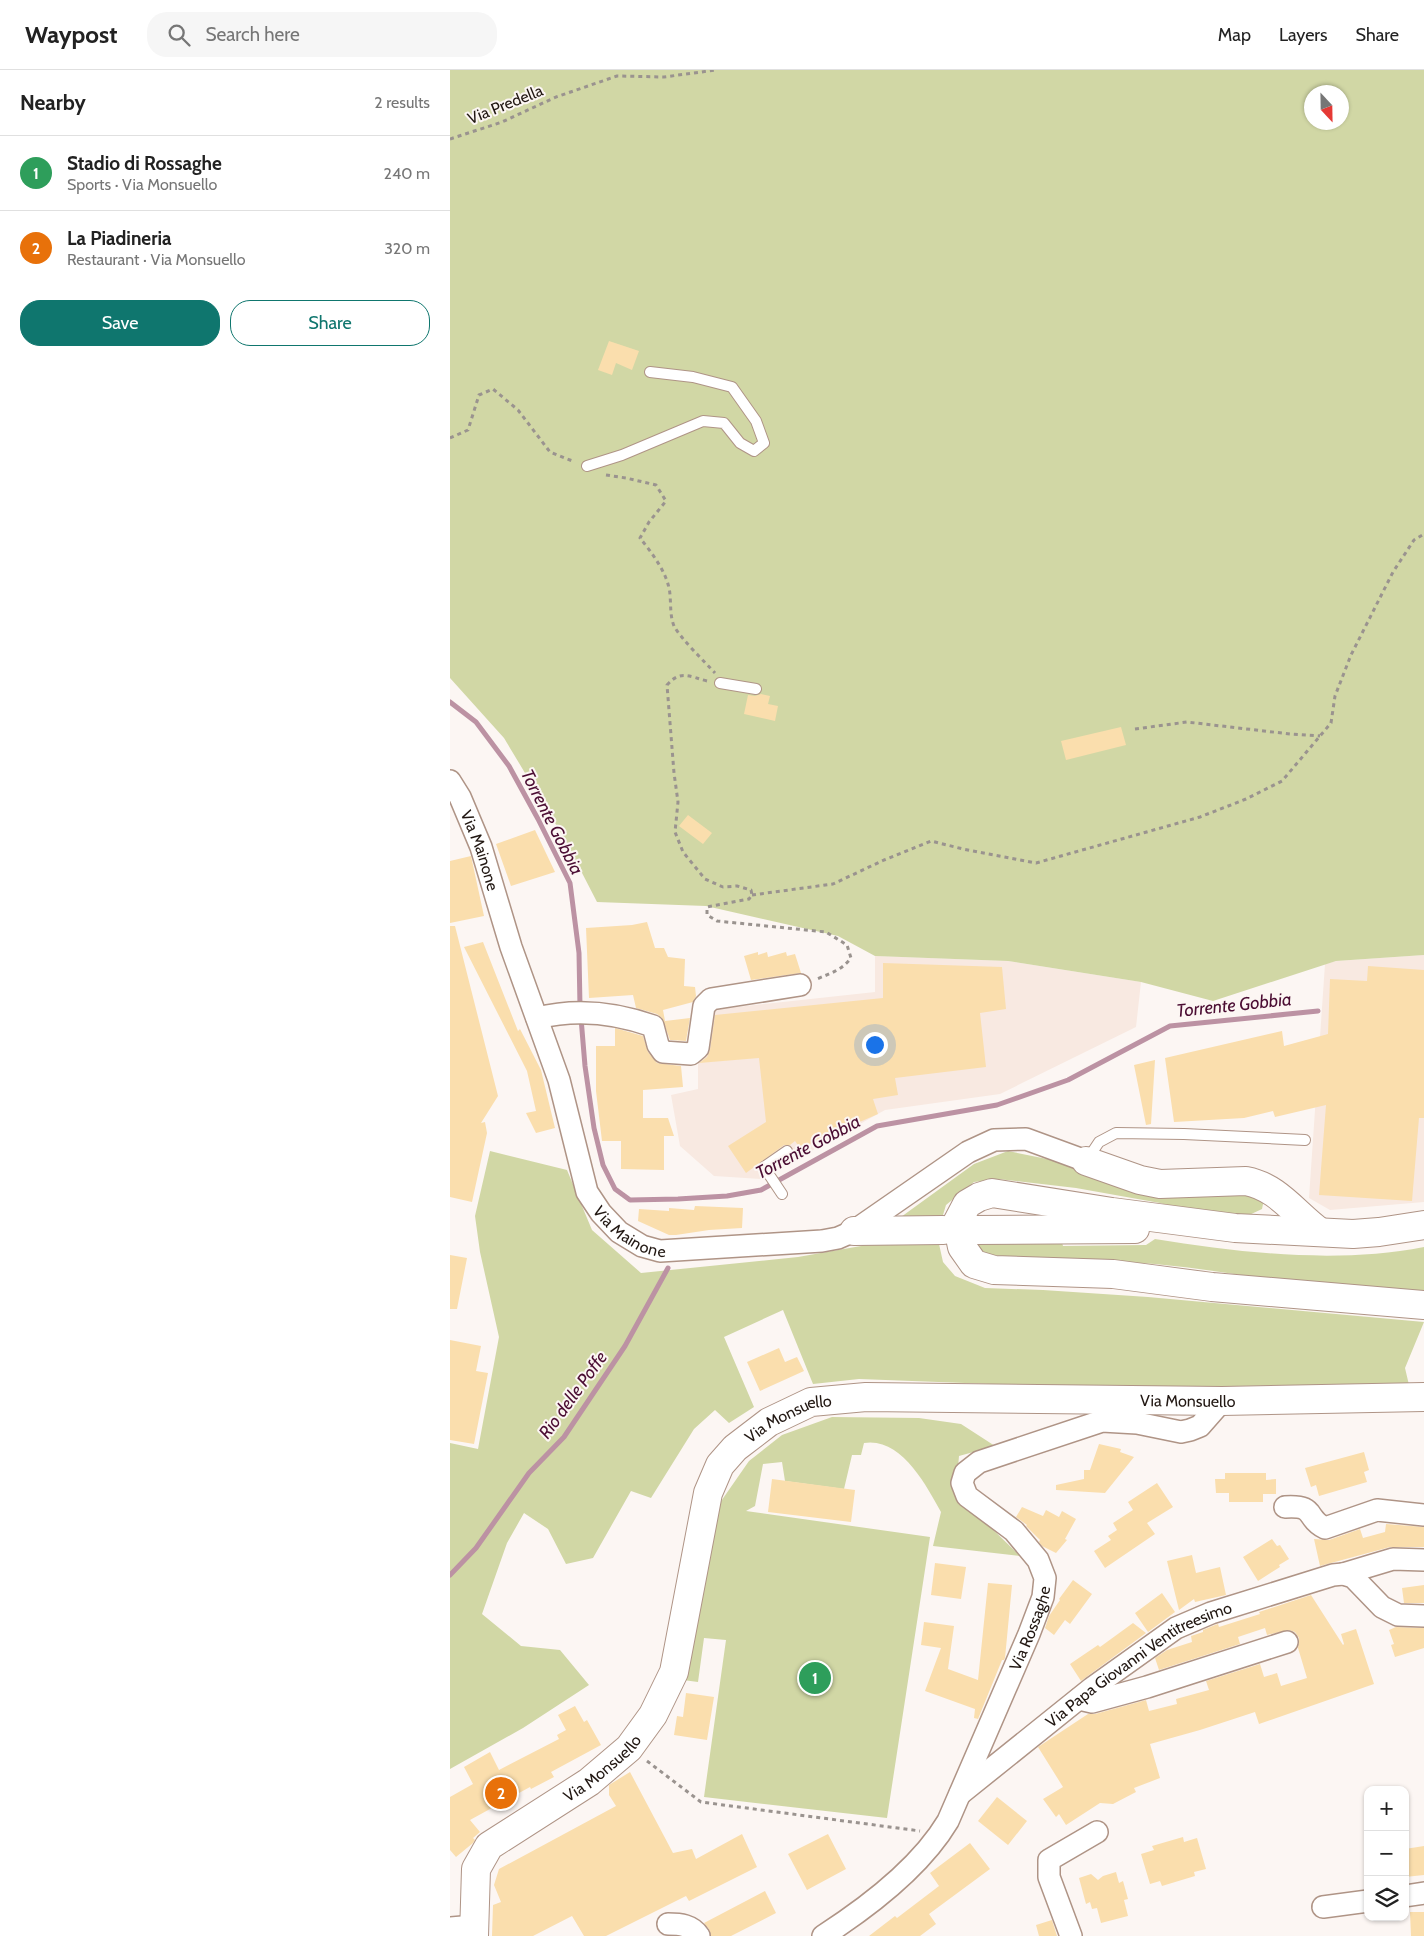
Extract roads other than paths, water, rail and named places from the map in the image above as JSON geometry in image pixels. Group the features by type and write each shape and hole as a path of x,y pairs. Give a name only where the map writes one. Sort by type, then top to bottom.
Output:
{"main road":[{"path":"1086,1161 1140,1180 1160,1184 1246,1181 1279,1195 1306,1222 1320,1232"},
{"path":"1235,1228 1112,1212 992,1193 979,1197 967,1204 957,1223 962,1247 974,1264 994,1270 1113,1274 1212,1287 1424,1305"},
{"path":"1276,1230 1276,1222 1281,1213 1282,1205 1279,1195"},
{"path":"974,1230 1235,1228 1353,1234 1424,1225"},
{"path":"854,1231 943,1230"},
{"name":"Via Monsuello","path":"466,1930 476,1869 489,1846 589,1782 629,1748 653,1715 674,1672 708,1493 720,1464 735,1448 769,1422 811,1402 866,1397 1222,1401 1424,1397"}],"street":[{"name":"Via Mainone","path":"450,781 460,796 482,847 511,947 559,1080 587,1192 608,1222 628,1238 642,1246 660,1250 822,1241 838,1238 854,1231 968,1152 994,1140 1026,1139 1086,1161"},
{"path":"537,1018 560,1012 592,1012 634,1019 653,1026 662,1052 691,1054 698,1048 704,1006 711,999 800,985"},
{"name":"Via Rossaghe","path":"823,1936 870,1903 932,1846 958,1796 1029,1634 1043,1597 1045,1578 1038,1560 1014,1531 967,1496 962,1483 965,1473 979,1462 1102,1421 1111,1420 1136,1423 1181,1432 1190,1430 1200,1426 1222,1401"},
{"path":"1285,1507 1298,1506 1308,1510 1317,1524 1325,1528 1377,1510 1424,1515"},
{"name":"Via Papa Giovanni Ventitreesimo","path":"958,1796 1079,1699 1176,1628 1212,1613 1333,1575 1343,1574 1393,1559 1424,1560"},
{"path":"1343,1574 1353,1577 1382,1607 1398,1615 1424,1616"},
{"path":"1079,1699 1092,1702 1138,1690 1287,1642"},
{"path":"1071,1936 1049,1877 1049,1860 1097,1832"},
{"path":"1409,1895 1424,1893"},
{"path":"1323,1907 1364,1902"},
{"path":"668,1924 682,1924 698,1933 699,1936"}],"lane":[{"path":"587,466 622,455 703,421 724,423 740,443 754,450 764,444 756,421 732,387 693,377 650,372"},
{"path":"720,683 756,689"},
{"path":"1086,1161 1099,1142 1116,1134 1184,1134 1305,1140"},
{"path":"782,1194 764,1167 787,1151"}],"waterway":[{"name":"Torrente Gobbia","path":"450,702 476,722 509,766 570,883 579,953 580,1007"},
{"name":"Torrente Gobbia","path":"581,1018 585,1066 594,1128 603,1165 615,1189 630,1200 727,1196 761,1190 877,1126 997,1105 1068,1080 1170,1026 1318,1011"},
{"name":"Rio delle Poffe","path":"450,1575 476,1548 529,1473 564,1437 625,1346 668,1268"}],"place":[{"name":"Stadio di Rossaghe","path":"815,1678"},
{"name":"La Piadineria","path":"501,1793"}]}
